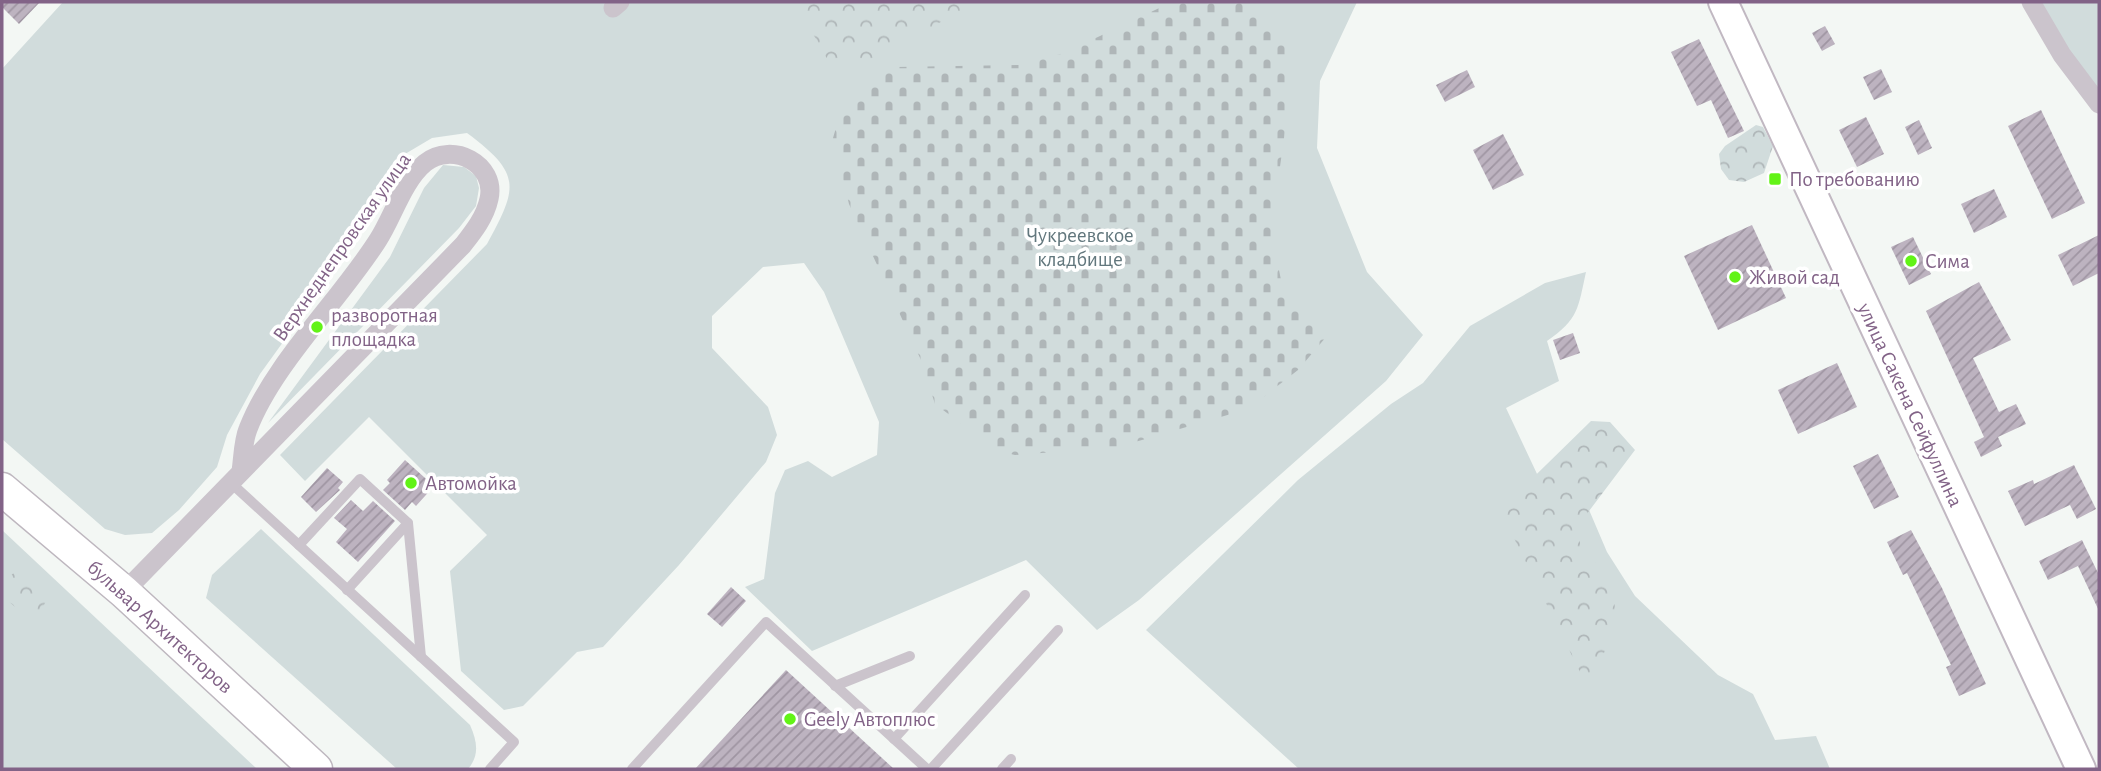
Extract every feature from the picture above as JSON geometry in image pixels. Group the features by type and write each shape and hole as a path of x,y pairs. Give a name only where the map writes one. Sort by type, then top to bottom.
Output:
{"main road":[{"name":"улица Сакена Сейфуллина","path":"1723,2 2081,769"},
{"name":"бульвар Архитекторов","path":"2,489 289,769"},
{"name":"бульвар Архитекторов","path":"2,501 316,769"}],"street":[{"path":"2031,2 2062,55 2099,104"},
{"name":"Верхнеднепровская улица","path":"116,599 451,260 479,224 489,198 489,180 475,161 461,155 440,155 425,163 359,269 281,371 247,430 236,477"}],"lane":[{"path":"236,477 299,545 514,742 489,769"},
{"path":"299,545 360,479 408,523 421,657"},
{"path":"347,590 408,523"},
{"path":"894,739 1025,595"},
{"path":"632,769 766,622 929,769 1058,630"},
{"path":"835,686 910,656"},
{"path":"1002,769 1012,759"}],"green space":[{"path":"63,2 1357,2 1320,81 1317,148 1367,272 1423,335 1386,381 1139,600 1097,630 1026,560 812,651 745,587 764,579 775,493 785,470 808,461 832,477 877,455 879,422 824,292 804,263 763,267 712,316 712,348 768,407 777,435 766,462 679,565 603,647 577,652 523,706 504,710 461,671 450,571 487,535 369,417 305,481 280,455 487,244 509,195 506,171 485,147 467,133 432,138 405,154 366,227 260,374 227,435 217,467 179,510 152,533 125,535 105,529 2,439 2,69"},
{"path":"795,2 978,2 870,60 830,64"},
{"name":"Чукреевское кладбище","path":"1172,2 1239,2 1261,16 1287,45 1290,96 1271,230 1283,290 1298,310 1332,330 1298,370 1248,409 1118,447 1015,455 998,451 935,404 921,360 849,204 833,138 843,104 896,67 1021,65 1064,53"},
{"path":"2041,2 2099,2 2099,114"},
{"path":"1756,125 1763,127 1773,146 1764,173 1744,182 1729,180 1721,169 1719,154 1725,146"},
{"path":"443,165 464,167 476,176 479,188 476,206 459,228 268,423 390,257 424,188"},
{"path":"1586,272 1576,312 1558,333 1547,341 1559,381 1506,408 1546,493 1575,477 1607,552 1635,596 1718,675 1753,694 1775,740 1816,736 1830,769 1299,769 1146,630 1298,480 1391,404 1423,383 1470,326 1545,283"},
{"path":"1591,421 1610,422 1635,450 1580,523 1580,554 1606,568 1613,588 1615,606 1612,630 1604,653 1585,682 1500,510"},
{"path":"261,529 470,725 476,748 468,769 397,769 206,598 212,575"},
{"path":"2,530 257,769 2,769"},
{"path":"17,571 37,581 48,597 40,613 23,614 6,599 2,581"}],"building":[{"path":"2,2 40,2 19,24 2,7"},
{"path":"1825,26 1835,44 1822,51 1812,33"},
{"path":"1699,39 1744,131 1728,138 1711,100 1697,106 1671,52"},
{"path":"1881,69 1892,92 1874,100 1863,77"},
{"path":"1467,70 1475,87 1445,102 1436,85"},
{"path":"2041,110 2085,203 2052,219 2008,126"},
{"path":"1866,117 1884,154 1857,167 1839,130"},
{"path":"1919,120 1932,148 1918,155 1905,127"},
{"path":"1503,134 1524,175 1493,190 1473,150"},
{"path":"1994,189 2007,217 1974,233 1961,204"},
{"name":"Живой сад","path":"1752,225 1786,298 1718,330 1684,256"},
{"path":"2099,235 2099,273 2073,286 2058,255"},
{"name":"Сима","path":"1913,237 1931,274 1909,285 1891,247"},
{"path":"1979,282 2011,340 1973,358 1999,412 2016,404 2026,424 1998,437 2002,446 1981,457 1974,442 1984,437 1926,311"},
{"path":"1573,333 1580,353 1560,360 1553,340"},
{"path":"1837,363 1857,407 1798,434 1778,390"},
{"path":"1878,454 1899,497 1874,509 1853,466"},
{"name":"Автомойка","path":"405,460 434,486 416,506 412,502 405,510 383,490 390,483 387,480"},
{"path":"2074,465 2096,509 2077,519 2070,505 2025,526 2008,491 2033,480 2034,484"},
{"path":"327,468 343,482 338,488 340,490 316,512 301,497"},
{"path":"351,500 363,511 373,501 395,521 358,562 336,542 347,529 334,518"},
{"path":"1911,530 1942,588 1986,684 1959,696 1946,667 1951,665 1907,573 1903,575 1887,542"},
{"path":"2082,540 2099,575 2099,611 2078,566 2048,580 2039,561"},
{"path":"731,587 746,601 722,627 707,614"},
{"name":"Geely Автоплюс","path":"786,670 894,769 695,769"}],"place":[{"name":"По требованию","path":"1775,179"},
{"name":"Сима","path":"1911,261"},
{"name":"Живой сад","path":"1735,277"},
{"name":"разворотная площадка","path":"317,327"},
{"name":"Автомойка","path":"411,483"},
{"name":"Geely Автоплюс","path":"790,719"}]}
